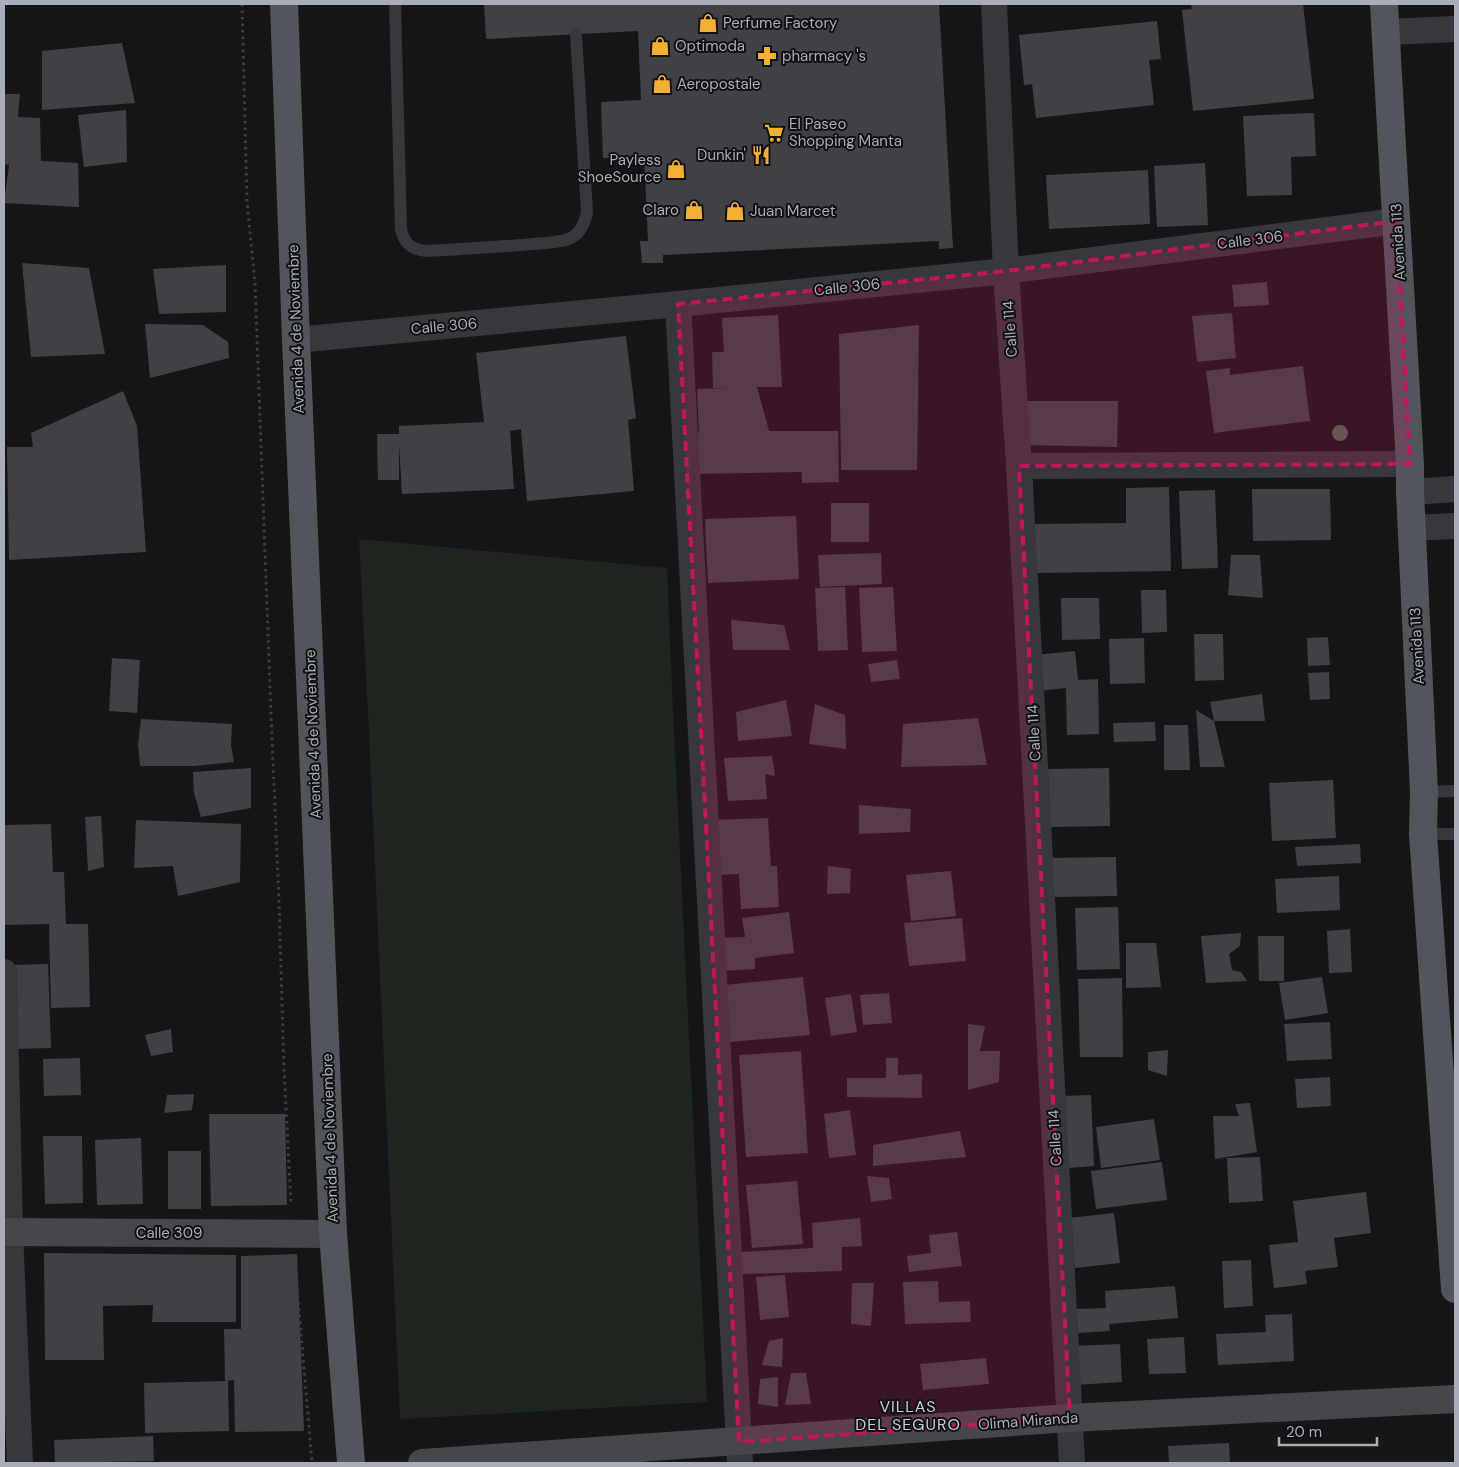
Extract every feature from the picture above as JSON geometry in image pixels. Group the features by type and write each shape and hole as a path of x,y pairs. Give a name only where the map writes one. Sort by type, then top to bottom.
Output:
{"main road":[{"name":"Avenida 4 de Noviembre","path":"284,4 296,340 334,1234 351,1463"},
{"name":"Avenida 113","path":"1384,4 1410,464 1424,792 1423,834 1453,1225 1455,1289"}],"street":[{"name":"Calle 114","path":"994,4 1006,271 1019,466 1072,1463"},
{"path":"1386,32 1455,29"},
{"name":"Calle 306","path":"296,340 1006,271 1397,222"},
{"path":"678,304 740,1452"},
{"path":"1019,466 1410,464"},
{"path":"1410,492 1455,489"},
{"path":"1412,528 1455,526"},
{"path":"4,972 7,1232 20,1463"},
{"name":"Calle 309","path":"7,1232 334,1234"},
{"name":"Olima Miranda","path":"422,1463 740,1452 1070,1418 1455,1399"}],"lane":[{"path":"395,4 401,229 403,237 408,244 418,250 490,248 560,241 572,238 580,230 585,222 587,212 576,34"},
{"path":"1424,792 1455,791"},
{"path":"1423,834 1455,834"}],"path":[{"path":"242,4 247,202 255,283 292,1233 312,1463"}],"highlighted area":[{"path":"1397,221 1410,464 1019,466 1070,1418 739,1442 678,304 1006,271"}],"shaded area":[{"path":"359,539 667,568 707,1402 400,1419"}],"building":[{"name":"El Paseo Shopping Manta","path":"484,4 939,4 953,248 939,249 939,241 663,255 663,263 642,263 640,241 648,241 644,156 603,158 601,102 641,100 638,31 486,39"},
{"path":"1191,4 1303,4 1314,99 1193,111 1182,10 1192,9"},
{"path":"1157,21 1161,59 1149,60 1154,105 1036,118 1032,84 1024,85 1019,35"},
{"path":"122,43 135,103 42,110 42,51"},
{"path":"4,94 20,94 18,117 40,118 41,161 78,163 79,207 4,203 9,165 4,164"},
{"path":"126,110 127,162 84,167 78,115"},
{"path":"1314,113 1316,156 1291,157 1292,195 1247,196 1243,116"},
{"path":"1205,163 1208,225 1157,227 1154,166"},
{"path":"1148,170 1150,224 1049,229 1046,175"},
{"path":"22,263 89,268 105,354 31,357"},
{"path":"226,265 226,312 159,314 153,269"},
{"path":"1267,282 1269,305 1234,307 1232,285"},
{"path":"1232,313 1236,358 1197,362 1192,316"},
{"path":"778,315 782,387 757,387 769,431 838,431 839,482 802,483 802,472 693,474 692,433 699,433 697,389 729,388 713,388 712,352 724,352 722,318"},
{"path":"145,324 203,325 228,342 229,358 150,378"},
{"path":"919,325 917,470 841,470 839,334"},
{"path":"626,336 636,418 628,420 634,491 527,501 521,429 510,431 514,489 402,494 399,444 399,480 378,480 377,434 399,434 399,426 484,422 476,353"},
{"path":"1303,366 1310,421 1214,433 1206,371 1230,368 1230,375"},
{"path":"123,391 137,426 146,552 9,560 7,447 33,447 31,433"},
{"path":"1026,401 1118,401 1117,447 1026,445"},
{"path":"1169,487 1171,571 1035,573 1034,524 1126,523 1126,488"},
{"path":"1252,489 1330,489 1331,540 1253,541"},
{"path":"1215,490 1218,568 1182,569 1179,491"},
{"path":"831,503 869,503 869,542 831,542"},
{"path":"796,516 799,579 708,583 705,519"},
{"path":"881,553 882,584 820,587 818,555"},
{"path":"1231,555 1260,555 1263,598 1228,595"},
{"path":"845,587 848,650 818,651 815,588"},
{"path":"893,587 897,651 862,652 859,588"},
{"path":"1141,590 1166,590 1167,632 1142,633"},
{"path":"1061,598 1099,598 1100,639 1062,640"},
{"path":"731,620 784,625 790,650 733,650"},
{"path":"1194,634 1223,634 1224,680 1195,681"},
{"path":"1328,637 1330,665 1308,666 1307,638"},
{"path":"1144,638 1145,683 1110,684 1109,639"},
{"path":"1075,651 1078,680 1098,679 1099,734 1067,735 1066,688 1038,691 1034,655"},
{"path":"112,658 140,660 137,713 109,711"},
{"path":"897,660 900,679 871,682 868,664"},
{"path":"1329,672 1330,699 1310,700 1308,673"},
{"path":"1262,694 1265,721 1214,721 1210,702"},
{"path":"786,700 792,736 738,741 736,712"},
{"path":"815,704 845,715 846,749 809,744"},
{"path":"1196,710 1214,721 1225,767 1200,767"},
{"path":"978,718 987,765 901,767 903,724"},
{"path":"141,719 232,724 231,745 234,762 194,766 140,766 138,744"},
{"path":"1155,722 1156,741 1114,742 1113,723"},
{"path":"1164,725 1188,725 1190,770 1164,770"},
{"path":"772,756 775,776 765,774 767,799 728,801 724,758"},
{"path":"251,768 251,808 201,817 194,793 193,772"},
{"path":"1109,768 1110,826 1049,827 1048,769"},
{"path":"1333,780 1336,838 1272,841 1269,783"},
{"path":"859,805 911,809 910,832 859,834"},
{"path":"101,816 104,867 88,871 85,817"},
{"path":"768,818 771,866 777,866 779,907 741,909 739,874 712,875 709,820"},
{"path":"136,820 241,824 240,882 178,896 173,866 134,868"},
{"path":"51,824 53,872 64,872 66,924 88,924 90,1007 51,1008 49,924 5,925 4,825"},
{"path":"1360,844 1361,863 1297,866 1295,847"},
{"path":"1116,857 1117,896 1051,897 1050,858"},
{"path":"828,866 851,869 850,893 827,894"},
{"path":"951,871 956,916 911,921 906,875"},
{"path":"1339,876 1340,910 1277,913 1275,879"},
{"path":"1118,907 1120,969 1077,970 1075,908"},
{"path":"789,912 794,953 755,958 755,969 720,971 718,938 745,937 742,918"},
{"path":"962,918 966,961 909,966 904,923"},
{"path":"1350,929 1352,972 1329,973 1327,931"},
{"path":"1241,933 1240,946 1229,954 1232,970 1241,972 1247,981 1206,983 1201,936"},
{"path":"1258,936 1284,936 1284,981 1259,981"},
{"path":"1126,943 1156,943 1161,987 1126,988"},
{"path":"48,964 51,1048 13,1049 10,965"},
{"path":"803,977 810,1035 730,1042 724,985"},
{"path":"1322,977 1328,1013 1285,1020 1279,983"},
{"path":"1122,978 1123,1057 1080,1057 1078,979"},
{"path":"889,993 892,1023 863,1025 860,995"},
{"path":"851,994 857,1032 831,1036 825,998"},
{"path":"1330,1022 1332,1059 1287,1061 1284,1024"},
{"path":"968,1024 985,1026 980,1051 1000,1051 999,1082 968,1090"},
{"path":"171,1029 173,1052 151,1056 145,1035"},
{"path":"1168,1050 1167,1076 1148,1070 1148,1052"},
{"path":"801,1051 808,1153 746,1157 739,1055"},
{"path":"80,1058 81,1095 44,1096 43,1059"},
{"path":"886,1058 898,1058 898,1075 922,1074 922,1098 847,1097 847,1078 886,1078"},
{"path":"1330,1077 1331,1106 1297,1108 1295,1079"},
{"path":"194,1094 192,1110 164,1113 167,1095"},
{"path":"1091,1095 1094,1166 1067,1168 1062,1096"},
{"path":"1250,1103 1257,1152 1215,1159 1213,1116 1239,1116 1235,1104"},
{"path":"850,1110 856,1155 829,1158 824,1114"},
{"path":"209,1114 285,1114 287,1205 211,1206"},
{"path":"1154,1119 1160,1160 1101,1168 1096,1127"},
{"path":"960,1131 966,1157 873,1166 873,1145"},
{"path":"43,1136 82,1136 83,1203 45,1204"},
{"path":"141,1138 143,1204 97,1205 95,1140"},
{"path":"168,1151 201,1151 201,1209 168,1209"},
{"path":"1260,1157 1263,1201 1229,1203 1227,1158"},
{"path":"1162,1162 1167,1200 1096,1209 1091,1171"},
{"path":"867,1176 889,1178 892,1199 871,1202"},
{"path":"797,1181 803,1244 752,1248 746,1185"},
{"path":"1366,1192 1371,1233 1334,1238 1338,1267 1305,1271 1307,1284 1274,1288 1269,1245 1298,1242 1293,1201"},
{"path":"1114,1213 1120,1263 1075,1268 1069,1218"},
{"path":"860,1218 862,1246 842,1247 842,1271 741,1274 740,1252 813,1248 812,1223"},
{"path":"957,1232 962,1266 909,1272 907,1256 931,1253 929,1235"},
{"path":"44,1253 236,1255 236,1322 152,1322 153,1305 103,1306 104,1360 45,1360"},
{"path":"297,1254 304,1431 235,1432 234,1380 225,1381 224,1329 241,1329 241,1256"},
{"path":"1251,1260 1253,1306 1224,1308 1222,1261"},
{"path":"785,1275 789,1317 760,1320 756,1277"},
{"path":"938,1281 939,1302 970,1301 971,1322 905,1324 903,1282"},
{"path":"852,1283 874,1283 871,1326 851,1324"},
{"path":"1175,1286 1178,1318 1109,1324 1110,1331 1078,1333 1076,1309 1106,1308 1105,1291"},
{"path":"1292,1314 1294,1361 1218,1365 1216,1334 1266,1332 1265,1315"},
{"path":"1184,1337 1186,1373 1149,1374 1147,1339"},
{"path":"783,1338 782,1367 762,1365 769,1341"},
{"path":"1120,1344 1122,1382 1075,1385 1073,1346"},
{"path":"986,1358 989,1384 923,1390 920,1364"},
{"path":"791,1373 806,1373 811,1404 785,1405"},
{"path":"778,1377 778,1407 758,1404 760,1379"},
{"path":"228,1381 229,1431 145,1433 144,1383"},
{"path":"153,1436 154,1461 55,1463 54,1440"},
{"path":"1229,1443 1230,1463 1169,1463 1168,1446"}],"place":[{"name":"Perfume Factory","path":"708,23"},
{"name":"Optimoda","path":"660,46"},
{"name":"pharmacy 's","path":"767,56"},
{"name":"Aeropostale","path":"662,84"},
{"name":"El Paseo Shopping Manta","path":"774,133"},
{"name":"Dunkin'","path":"761,155"},
{"name":"Payless ShoeSource","path":"676,169"},
{"name":"Claro","path":"694,210"},
{"name":"Juan Marcet","path":"735,211"}],"district":[{"name":"VILLAS DEL SEGURO","path":"908,1415"}]}
